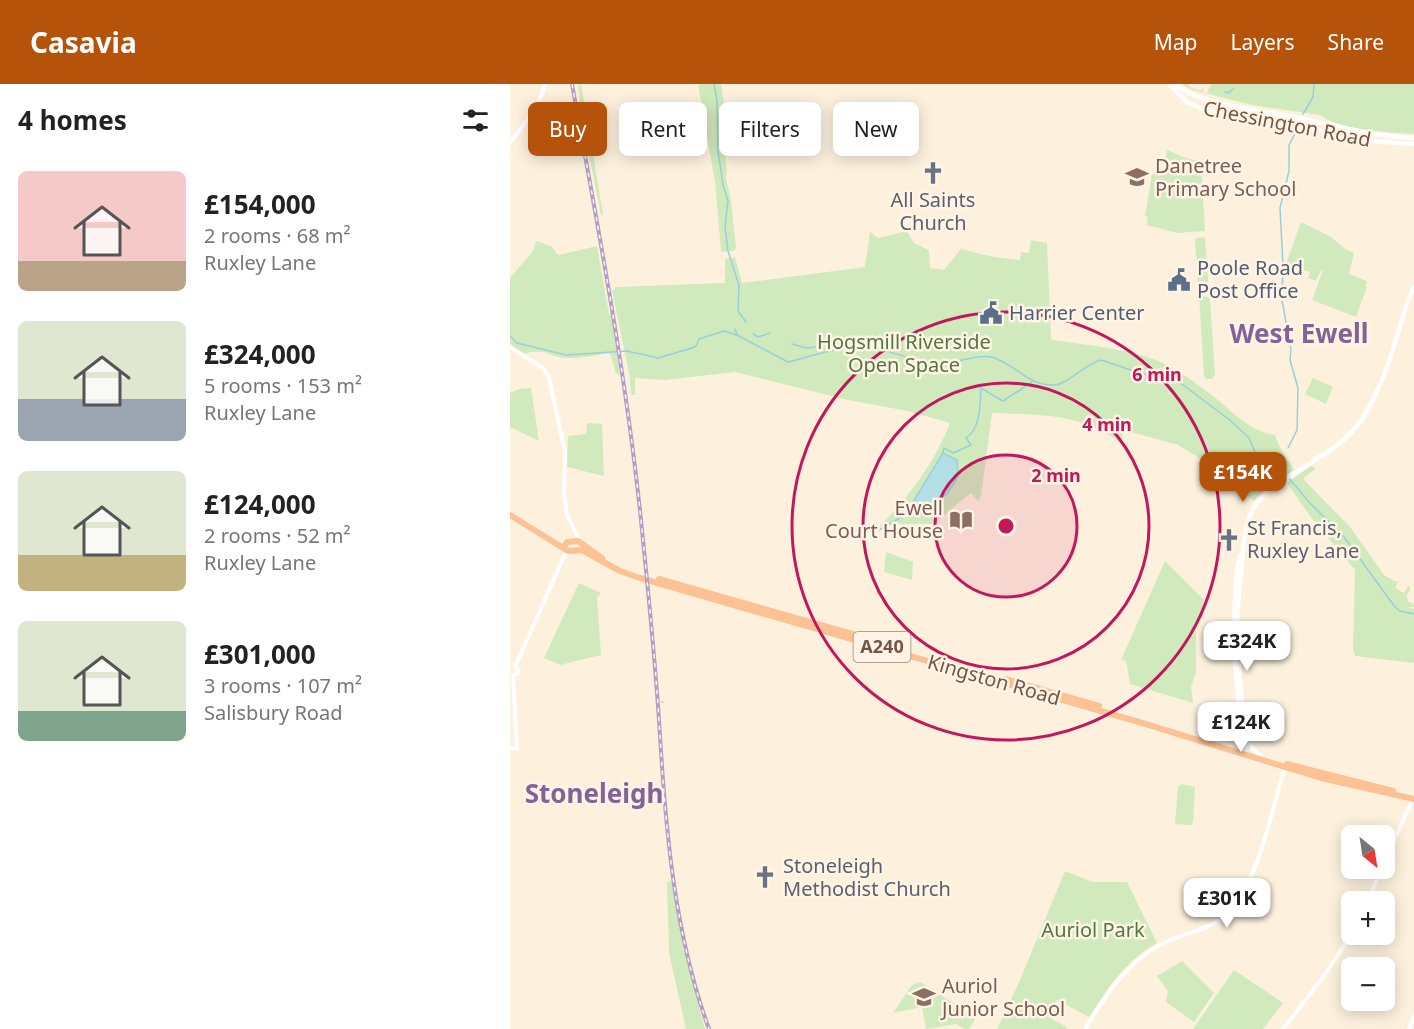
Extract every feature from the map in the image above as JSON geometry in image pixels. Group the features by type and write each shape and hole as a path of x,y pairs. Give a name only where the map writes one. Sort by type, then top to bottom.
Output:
{"highway":[{"path":"510,510 567,545 579,545"},
{"path":"510,514 567,545 579,545"},
{"name":"Kingston Road","path":"579,545 602,558 641,574 1061,694 1357,788 1414,797"},
{"name":"Kingston Road","path":"1242,753 1261,756 1414,797"}],"main road":[{"path":"510,142 530,117 542,96 545,84"},
{"name":"Chessington Road","path":"1169,84 1187,102 1218,113 1303,126 1358,140 1414,144"},
{"name":"Chessington Road","path":"1176,84 1191,94 1232,105 1306,119 1356,132 1414,138"},
{"path":"1242,753 1234,616 1236,576 1245,530 1252,509 1263,496 1334,446 1355,428 1385,370 1414,287"},
{"path":"1242,549 1237,634 1245,734 1242,753"},
{"path":"1245,734 1249,744 1261,756"},
{"path":"1410,1029 1414,1017"}],"street":[{"path":"510,347 544,369 549,378 565,452 566,509 579,545"},
{"path":"510,748 517,748 512,675 518,673 512,667 575,532"},
{"path":"1085,1029 1115,984 1141,958 1171,940 1212,925 1228,914 1239,902 1251,880 1285,767"},
{"path":"1395,839 1414,797"},
{"path":"1283,1029 1345,945"}],"green space":[{"path":"578,84 581,84 584,102 580,102"},
{"path":"698,84 721,84 724,102 719,102 719,156 725,156 726,178 736,248 734,251 721,251 715,182 707,136 707,102 701,102"},
{"path":"1181,84 1189,84 1189,87 1201,91 1204,86 1203,92 1207,93 1211,84 1414,84 1414,134 1352,128 1320,115 1252,105 1193,90"},
{"path":"1167,150 1201,162 1205,231 1177,233 1147,225 1148,217 1145,216 1152,174 1162,175"},
{"path":"589,156 593,156 603,214 601,215"},
{"path":"1301,222 1331,237 1345,249 1354,253 1349,274 1367,281 1356,317 1312,300 1323,270 1316,281 1308,278 1310,272 1286,264"},
{"name":"Hogsmill Riverside Open Space","path":"907,231 914,243 929,250 930,268 944,270 961,249 993,257 1020,260 1021,252 1029,253 1031,240 1047,243 1051,340 1124,351 1152,358 1170,366 1249,425 1275,435 1294,470 1261,493 1254,501 1206,462 1178,445 1124,430 1121,443 1106,433 1075,421 1043,415 992,413 981,496 978,501 971,493 933,524 893,524 879,527 920,479 950,423 908,411 848,400 735,372 665,380 635,378 635,395 631,395 630,378 612,290 615,290 615,287 725,283 725,259 735,257 742,283 865,267 870,232 878,238"},
{"path":"1203,237 1209,292 1207,293 1198,289 1195,240"},
{"path":"536,241 551,246 558,255 597,246 609,314 612,314 620,375 616,374 610,353 566,358 536,351 523,354 510,344 510,278 533,251"},
{"path":"1199,295 1210,299 1215,375 1212,379 1206,379 1204,376"},
{"path":"1313,378 1333,387 1326,404 1305,394"},
{"path":"531,388 539,441 510,427 510,393 519,389"},
{"path":"587,423 602,424 604,476 567,467 568,436 586,434"},
{"path":"1311,466 1316,468 1303,479 1350,527 1384,575 1396,582 1399,581 1395,588 1404,593 1408,586 1411,587 1406,597 1407,601 1414,604 1414,607 1407,607 1414,609 1414,663 1355,656 1353,649 1355,570 1310,516 1287,483"},
{"path":"886,552 913,562 912,580 884,572"},
{"path":"1165,561 1204,600 1203,618 1201,622 1196,623 1196,672 1191,687 1193,703 1130,684 1126,661 1121,660"},
{"path":"579,583 601,593 597,597 601,655 560,665 544,658"},
{"path":"1181,784 1195,787 1191,825 1175,824 1178,787"},
{"name":"Auriol Park","path":"1065,871 1093,882 1127,882 1157,943 1126,967 1089,1017 1057,1000 1048,1017 1067,1027 1066,1029 997,1029 1020,980"},
{"path":"672,881 683,947 705,1029 686,1029 669,953 667,882"},
{"path":"1182,961 1214,993 1194,1022 1166,1002 1168,991 1157,976"},
{"path":"1234,970 1283,1003 1263,1029 1193,1029"},
{"name":"Auriol Junior School","path":"920,982 974,1016 975,1020 969,1029 956,1024 926,1029 922,1007 893,1013 912,985"}],"water":[{"path":"943,453 957,460 958,476 948,493 920,515 905,515"}],"waterway":[{"path":"714,84 717,100 718,151 728,201 725,227 728,251 739,285 738,311 746,322"},
{"path":"1303,114 1313,97 1314,84"},
{"path":"1225,92 1228,93 1233,89"},
{"path":"1288,448 1297,430 1298,388 1290,360 1291,350 1282,300 1280,208 1289,171 1289,145 1297,130"},
{"path":"735,329 737,335"},
{"path":"510,336 517,343 566,355 627,351 658,358 692,348 696,346 699,339 724,331 737,335 788,362 853,346 871,347 935,363 986,356 1007,364 1036,382 1053,385 1064,382 1101,360 1182,384 1231,421 1249,438 1259,461 1286,475"},
{"path":"753,334 758,337 770,333"},
{"path":"792,344 807,348 815,347"},
{"path":"943,453 944,448 953,453 971,445 966,438 971,434 977,422 981,388 1003,401 1032,382"},
{"path":"1271,468 1280,457"},
{"path":"1289,478 1344,537 1395,607 1400,611 1414,614"},
{"path":"879,530 905,515"}],"railway":[{"path":"572,84 612,306 629,418 652,633 665,810 674,884 688,958 709,1029"}],"place":[{"name":"All Saints Church","path":"933,173"},
{"name":"Danetree Primary School","path":"1137,177"},
{"name":"Poole Road Post Office","path":"1179,280"},
{"name":"Harrier Center","path":"991,313"},
{"name":"Ewell Court House","path":"961,520"},
{"name":"St Francis, Ruxley Lane","path":"1229,540"},
{"name":"Stoneleigh Methodist Church","path":"765,877"},
{"name":"Auriol Junior School","path":"924,997"}],"district":[{"name":"West Ewell","path":"1299,334"},
{"name":"Stoneleigh","path":"594,794"}]}
